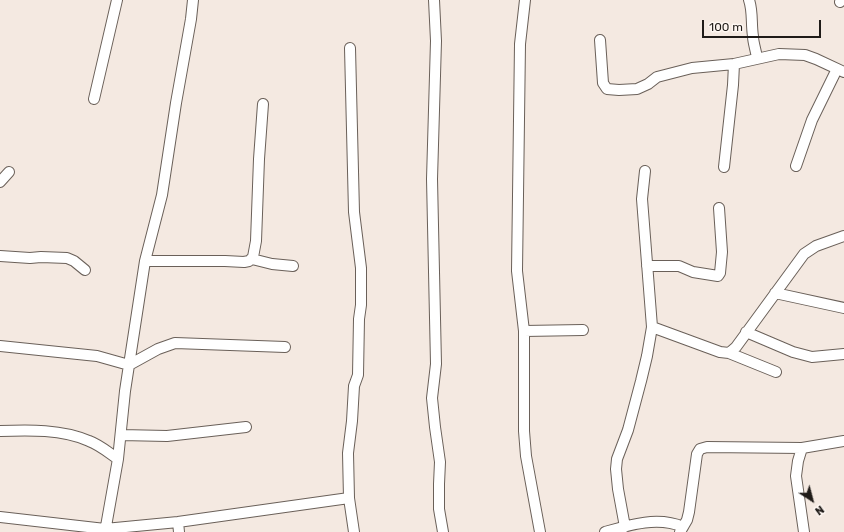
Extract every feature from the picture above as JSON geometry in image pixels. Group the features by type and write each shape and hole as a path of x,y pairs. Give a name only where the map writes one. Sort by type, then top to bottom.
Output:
{"street":[{"path":"94,99 117,0"},
{"path":"105,530 118,460 121,435 121,417 145,261 162,195 193,0"},
{"path":"434,0 436,41 432,179 436,364 432,398 440,462 439,509 443,532"},
{"path":"525,0 520,44 517,271 524,331 524,431 526,456 540,532"},
{"path":"750,0 752,10 751,18 753,38 757,58"},
{"path":"600,40 603,84 607,89 637,89 648,84 657,77 692,68 734,64 779,54 805,55 841,71 812,120 796,166"},
{"path":"350,48 354,212 361,268 361,306 358,319 358,375 354,386 348,453 349,498 354,532"},
{"path":"724,167 734,64"},
{"path":"252,259 256,241 263,104"},
{"path":"625,526 618,489 616,469 617,459 628,430 641,381 652,327 642,200 645,171"},
{"path":"0,182 9,172"},
{"path":"647,266 679,266 693,272 718,276 720,274 722,252 719,208"},
{"path":"729,353 736,347 804,254 816,246 844,236"},
{"path":"0,256 67,258 74,261 85,270"},
{"path":"145,261 210,260 244,262 252,259 272,264 293,266"},
{"path":"775,293 844,308"},
{"path":"652,327 720,352 729,353 776,372"},
{"path":"524,331 583,330"},
{"path":"746,332 793,352 812,356 844,354"},
{"path":"0,346 97,356 129,365 158,349 175,343 286,347"},
{"path":"121,435 167,436 246,427"},
{"path":"0,431 47,431 77,437 90,441 104,448 118,460"},
{"path":"605,532 625,526 651,522 673,524 681,530 687,520 689,512 697,454 700,449 707,447 802,448 844,441"},
{"path":"802,448 796,476 804,532"},
{"path":"0,517 105,530 179,527 349,498"}]}
